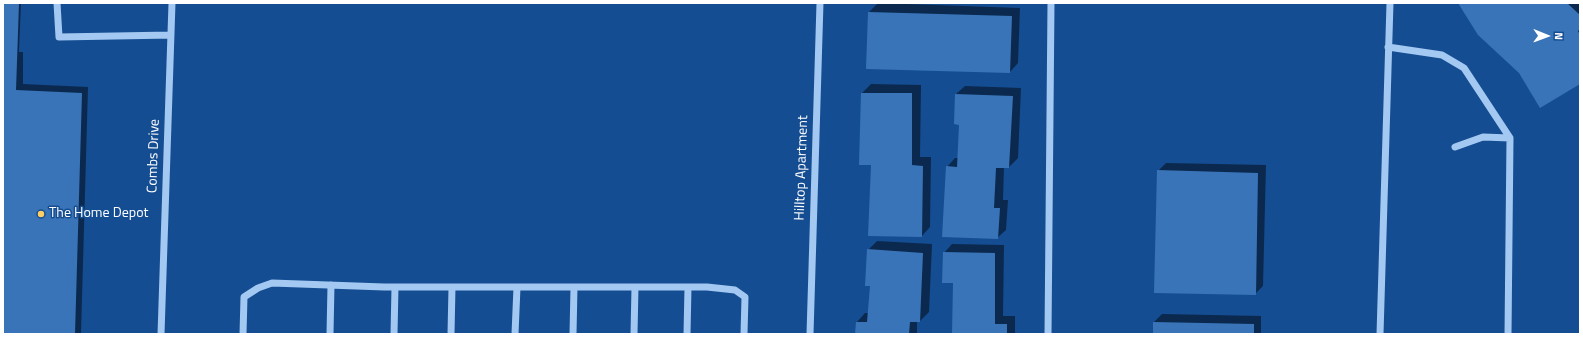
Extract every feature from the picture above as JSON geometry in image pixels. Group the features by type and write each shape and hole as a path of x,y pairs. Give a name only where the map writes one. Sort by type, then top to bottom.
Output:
{"street":[{"path":"57,3 59,37 171,35"},
{"name":"Combs Drive","path":"161,334 172,3"},
{"name":"Hilltop Apartment","path":"810,334 820,3"},
{"path":"1048,334 1051,3"},
{"path":"1380,334 1390,3"},
{"path":"1388,47 1442,55 1464,68 1510,138 1508,334"},
{"path":"1454,146 1483,137 1510,138"},
{"path":"243,334 244,297 258,288 272,283 395,287 688,288 735,290 745,297 744,334"},
{"path":"330,334 331,285"},
{"path":"394,334 395,287"},
{"path":"450,334 452,287"},
{"path":"515,334 518,287"},
{"path":"573,334 574,287"},
{"path":"634,334 635,288"},
{"path":"687,334 688,288"}],"building":[{"name":"The Home Depot","path":"3,3 19,3 16,90 82,93 75,334 3,334"},
{"path":"1458,3 1567,3 1580,15 1580,29 1578,31 1580,35 1580,84 1540,108 1519,73 1478,35"},
{"path":"868,12 1012,16 1010,73 866,69"},
{"path":"861,93 912,93 912,165 923,166 922,237 868,236 871,165 859,165"},
{"path":"955,94 1013,96 1009,168 996,168 994,208 1000,208 998,239 942,237 946,166 957,167 959,125 954,124"},
{"path":"1157,170 1258,173 1256,295 1154,293"},
{"path":"867,249 923,253 920,322 910,322 909,334 855,334 856,322 867,322 870,286 865,286"},
{"path":"943,252 995,253 995,324 1007,324 1007,334 952,334 953,283 942,283"},
{"path":"1153,322 1254,324 1254,334 1153,334"}],"place":[{"name":"The Home Depot","path":"41,214"}]}
